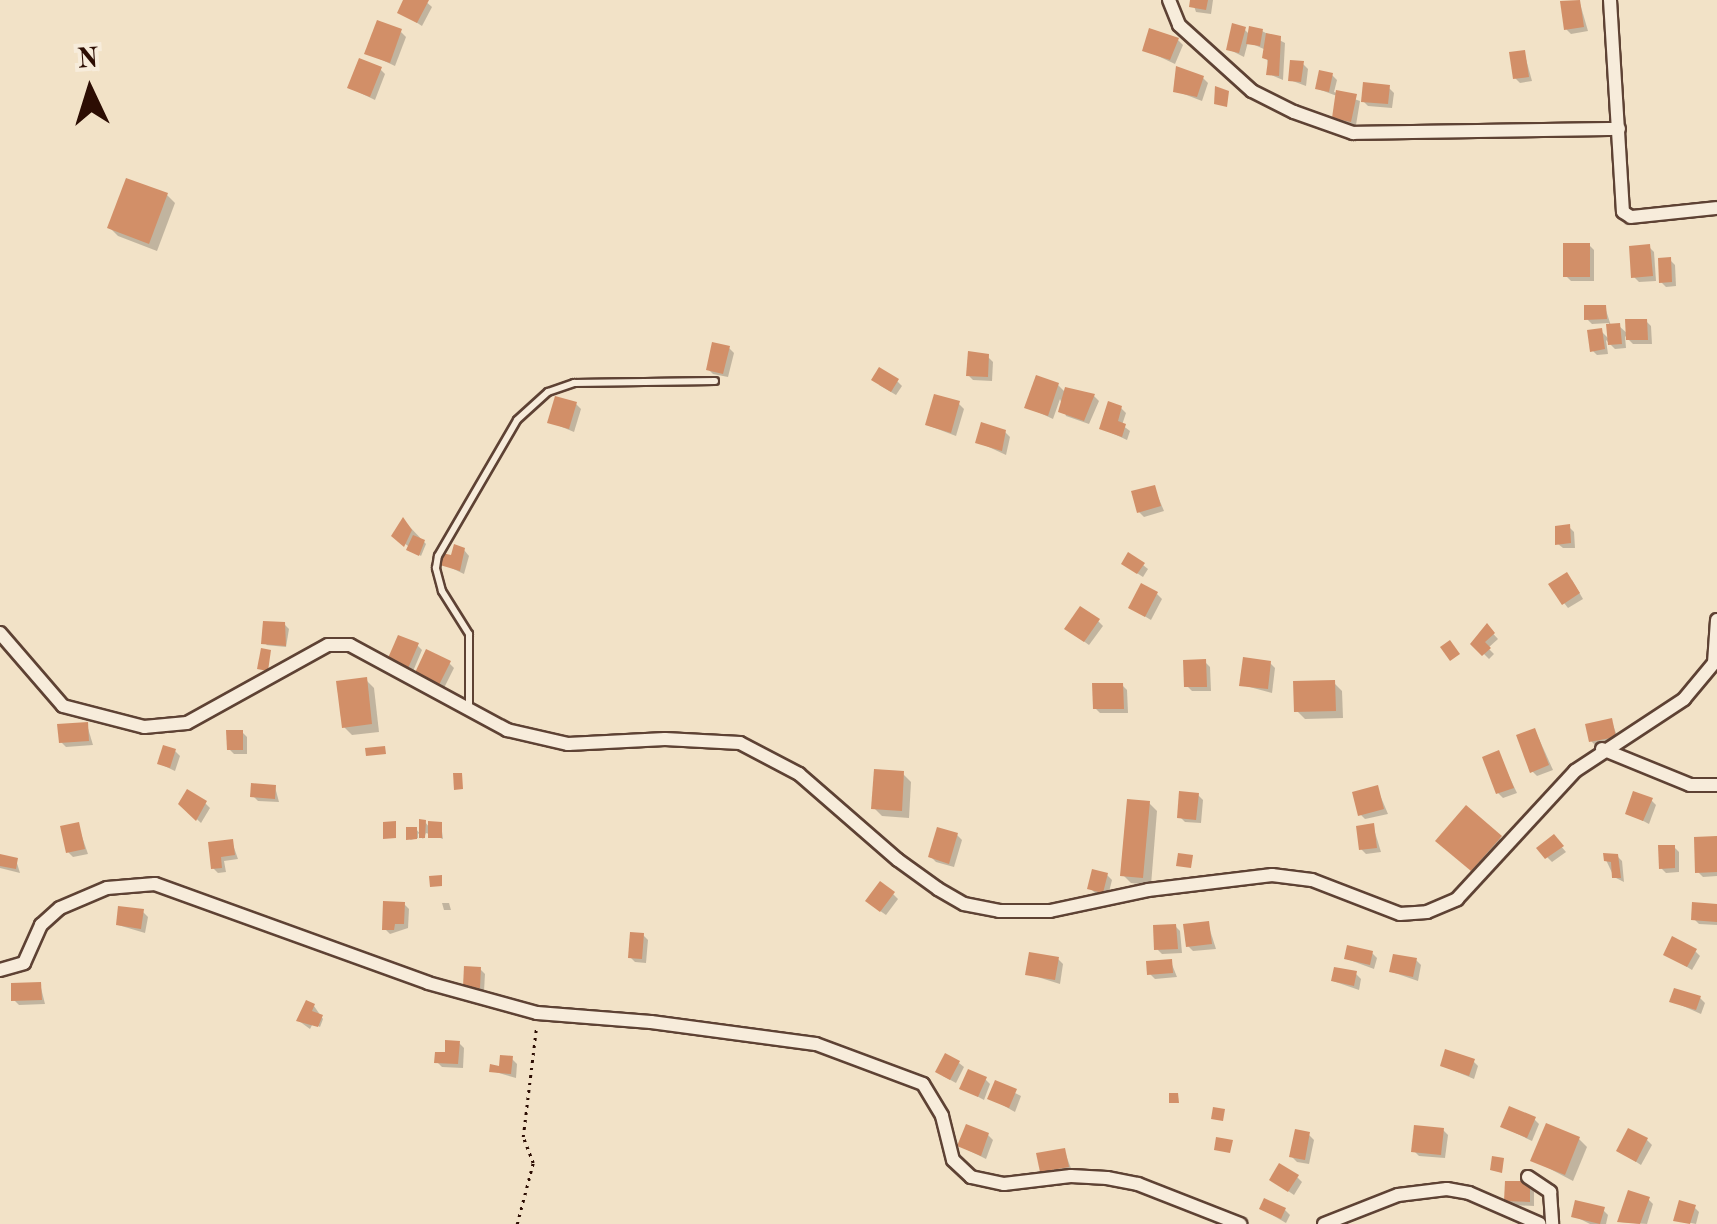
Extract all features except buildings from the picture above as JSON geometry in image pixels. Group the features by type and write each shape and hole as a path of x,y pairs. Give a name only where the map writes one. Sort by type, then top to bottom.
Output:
{"street":[{"path":"1169,0 1179,26 1252,91 1294,112 1353,133 1619,129"},
{"path":"1610,0 1625,214 1717,208"},
{"path":"0,633 63,706 144,727 187,723 328,646 350,645 507,730 568,744 665,739 740,743 799,774 938,889 964,904 999,911 1050,910 1148,890 1272,875 1312,880 1389,913 1428,912 1469,890 1575,770 1684,699 1714,663 1717,620"},
{"path":"1602,750 1690,785 1717,785"},
{"path":"0,970 24,963 41,925 60,908 107,888 155,884 276,924 428,983 538,1013 652,1022 816,1044 923,1084 942,1116 953,1160 971,1178 1004,1184 1107,1178 1138,1184 1240,1224"},
{"path":"1528,1178 1550,1192 1552,1224"},
{"path":"1324,1224 1398,1195 1436,1189 1468,1193 1540,1224"}],"lane":[{"path":"469,710 470,634 442,591 436,568 438,556 517,420 548,392 574,382 715,381"}],"path":[{"path":"517,1224 533,1163 523,1137 538,1013"}]}
